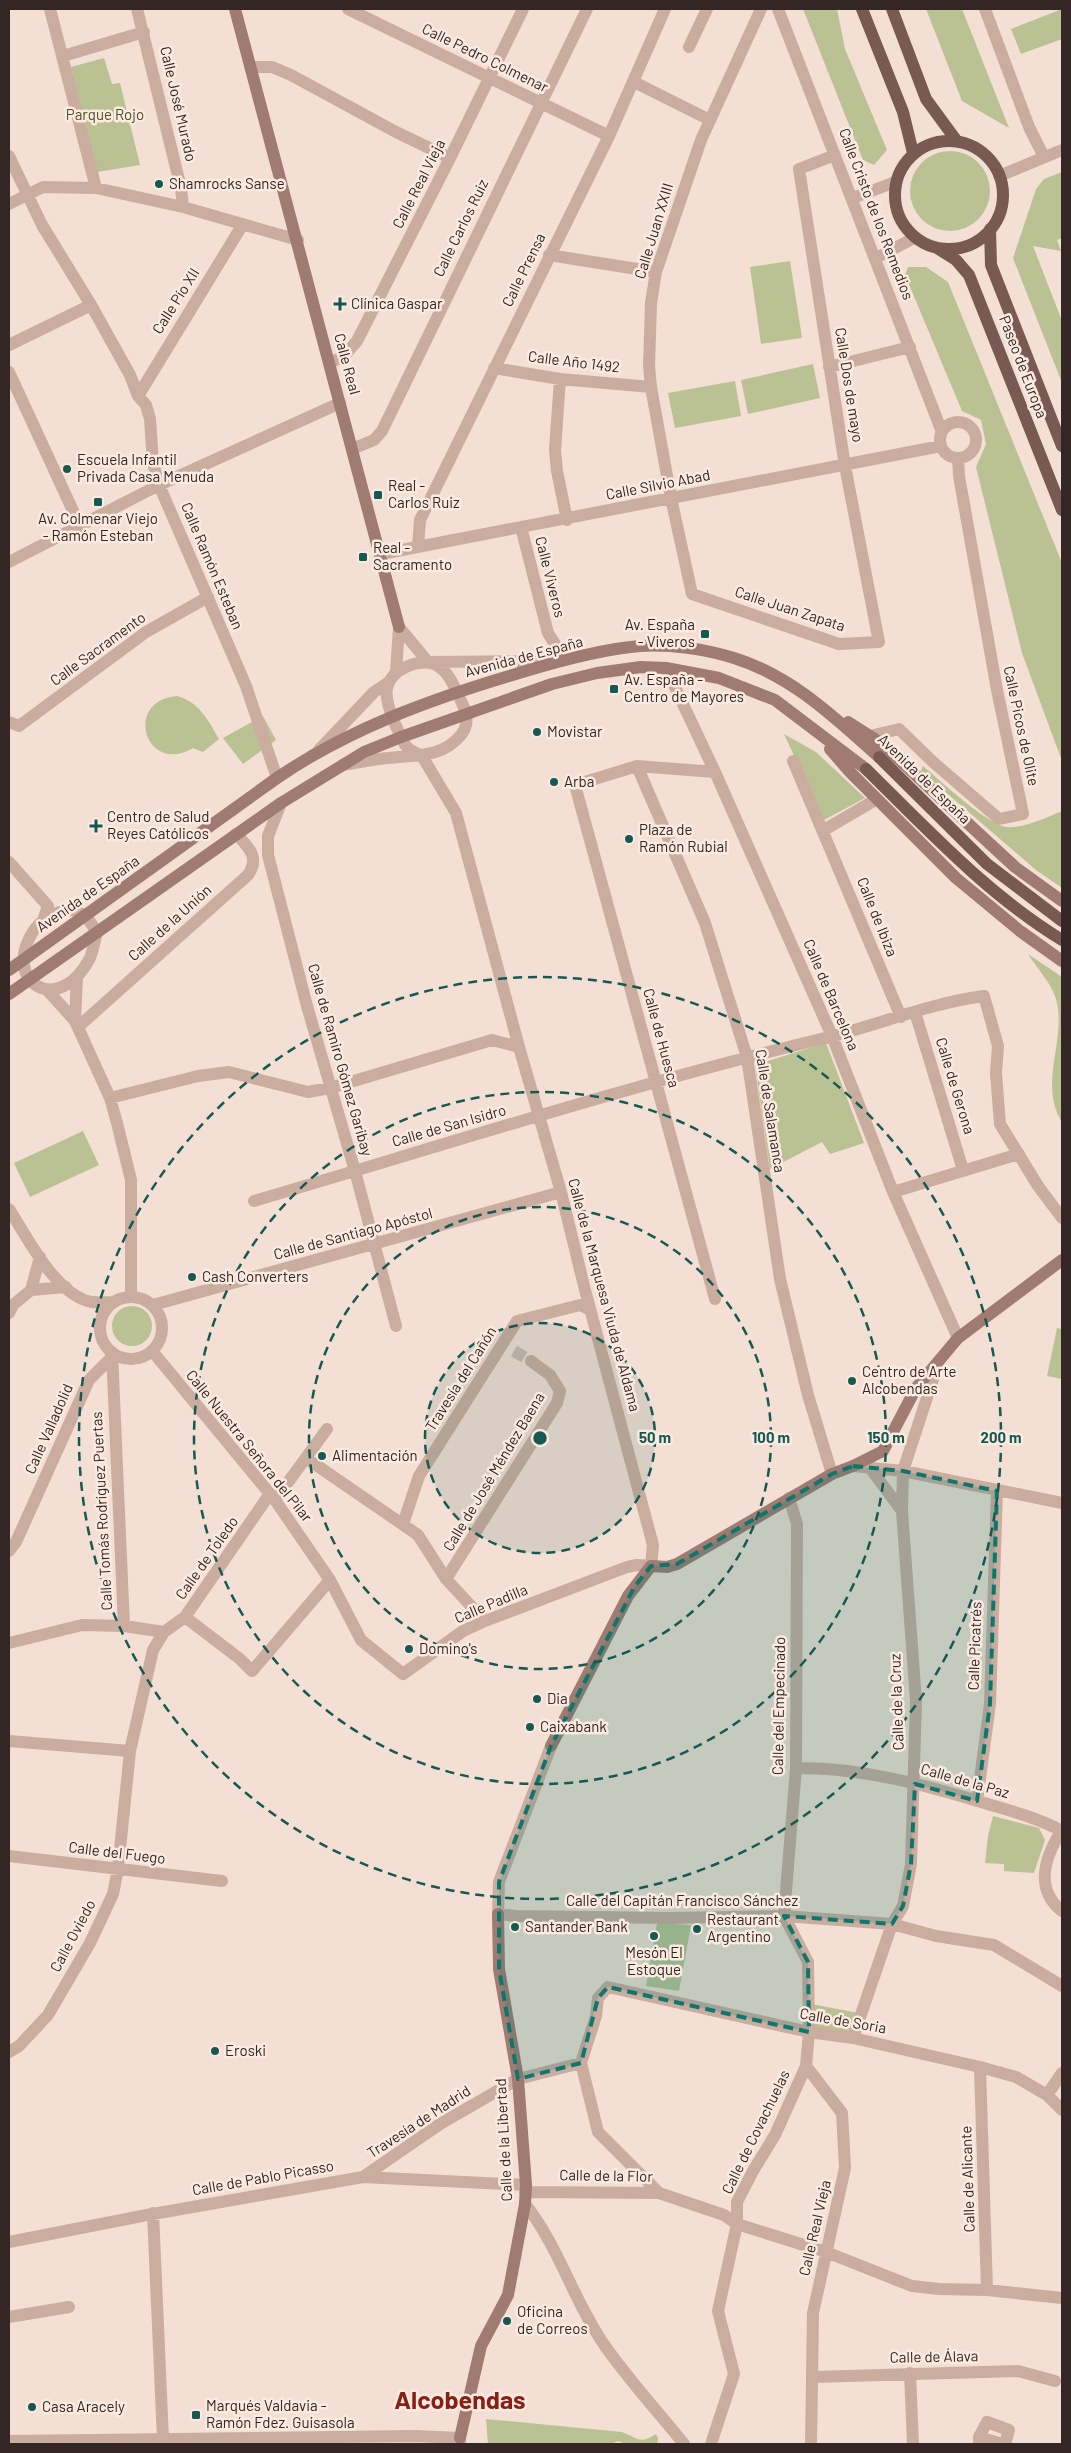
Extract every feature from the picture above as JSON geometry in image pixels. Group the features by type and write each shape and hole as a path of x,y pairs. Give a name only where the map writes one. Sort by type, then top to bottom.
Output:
{"main road":[{"name":"Calle Real","path":"235,9 298,240 399,627"},
{"path":"862,9 903,112 913,153"},
{"path":"892,9 926,99 956,140"},
{"path":"956,140 975,147 987,156 999,176 1002,190 1001,209 990,229 968,246 956,249 937,248 914,238 902,224 896,212 895,182 913,153 928,144 956,140"},
{"name":"Paseo de Europa","path":"990,229 991,265 1062,446"},
{"name":"Paseo de Europa","path":"937,248 956,260 969,275 1062,510"},
{"name":"Avenida de España","path":"14,967 277,778 316,754 391,716 456,692 561,661 640,646 709,652 758,667 790,683 819,704 879,757 987,864 1062,921"},
{"path":"9,994 281,803 364,752 401,737 552,684 597,673 641,667 666,668 705,674 748,688 775,700 866,769 977,877 1015,909 1062,940"},
{"path":"819,704 870,736 913,770 960,818 1015,867 1062,901"},
{"path":"812,728 877,799 956,878 1020,931 1062,961"},
{"path":"551,1746 628,1596 651,1566 667,1567 677,1564 832,1474 883,1452 916,1388 958,1338 1062,1260"},
{"name":"Calle de la Libertad","path":"460,2441 481,2346 508,2295 526,2194 518,2079 499,1969 498,1914"}],"street":[{"path":"50,9 96,188"},
{"name":"Calle José Murado","path":"137,9 181,188 183,207"},
{"name":"Calle Pedro Colmenar","path":"348,9 609,136"},
{"name":"Calle Real Vieja","path":"330,362 344,356 356,341 450,158 522,9"},
{"name":"Calle Carlos Ruiz","path":"352,449 374,440 382,431 539,103 587,9"},
{"name":"Calle Prensa","path":"418,547 420,520 609,136 665,9"},
{"path":"689,47 708,9"},
{"name":"Calle Juan XXIII","path":"692,594 671,498 648,366 651,303 656,272 701,140 761,9"},
{"name":"Calle Cristo de los Remedios","path":"778,9 853,198 942,432"},
{"path":"984,9 1030,128 1044,157"},
{"path":"63,56 144,32"},
{"path":"252,67 272,67 291,75 396,132 450,158"},
{"path":"634,82 710,120"},
{"path":"999,176 1062,150"},
{"name":"Calle Dos de mayo","path":"835,155 799,169 845,466 879,642"},
{"name":"Calle Ramón Esteban","path":"9,156 42,224 130,375 138,396 146,405 150,419 153,463 159,485 246,686 277,778"},
{"path":"853,198 895,182"},
{"path":"9,204 43,187 96,188 183,207 298,240"},
{"name":"Calle Pío XII","path":"138,396 243,224"},
{"path":"876,258 914,238"},
{"path":"549,255 656,272"},
{"path":"9,345 90,305"},
{"path":"830,366 910,347"},
{"name":"Calle Año 1492","path":"494,368 560,379 651,387"},
{"path":"9,372 80,526"},
{"path":"560,379 556,450 557,471 567,520"},
{"path":"9,562 159,485 340,402"},
{"path":"962,422 972,428 976,440 975,446 970,454 958,458 950,456 942,446 942,432 950,424 962,422"},
{"name":"Calle Silvio Abad","path":"381,554 567,520 942,446"},
{"name":"Calle Picos de Olite","path":"870,736 899,729 932,762 999,819 1023,814 995,681 958,476 958,458"},
{"name":"Calle Viveros","path":"521,527 548,633 561,661"},
{"name":"Calle Juan Zapata","path":"692,594 839,644 879,642"},
{"name":"Calle Sacramento","path":"9,722 19,726 146,632 208,596"},
{"path":"343,766 441,752 454,744 464,731 467,714 450,678 439,666 428,662 399,627"},
{"name":"Calle Real","path":"399,627 392,677 386,696 391,716 407,748 422,756"},
{"path":"316,754 374,692 392,677 413,664 428,662 561,661"},
{"name":"Calle de Barcelona","path":"666,668 716,772 832,1036 893,1192 958,1338"},
{"name":"Calle de la Marquesa Viuda de Aldama","path":"422,756 456,813 518,1047 561,1192 590,1310 653,1545 651,1566"},
{"name":"Calle de Ibiza","path":"793,761 824,830 901,1017"},
{"path":"637,766 716,772"},
{"name":"Calle de Huesca","path":"637,766 576,785 715,1299"},
{"name":"Calle de Salamanca","path":"637,766 705,923 747,1057 780,1279 808,1395 832,1474"},
{"path":"824,830 877,799"},
{"name":"Calle de Ramiro Gómez Garibay","path":"281,803 268,836 268,855 396,1326"},
{"path":"236,834 252,851 254,863 252,869 274,873"},
{"path":"9,862 48,906 44,918 22,949 14,967 28,981 48,991 76,1024 110,1098 131,1180 131,1296"},
{"name":"Calle de la Unión","path":"76,1024 248,875 252,869"},
{"path":"44,918 62,911 74,910 86,916 97,932 90,957 77,977 64,987 48,991"},
{"path":"76,1024 77,977"},
{"name":"Calle de San Isidro","path":"254,1201 656,1081 832,1036 953,1000 984,996 998,1046 996,1073 1000,1124 1019,1154"},
{"name":"Calle de Gerona","path":"915,1012 963,1170"},
{"path":"110,1098 198,1076 229,1072 308,1092 330,1088 492,1040 518,1047"},
{"path":"893,1192 1019,1154 1038,1186 1062,1218"},
{"name":"Calle de Santiago Apóstol","path":"153,1305 374,1246 561,1192"},
{"path":"9,1209 40,1257 66,1287 82,1299 93,1302 113,1302 131,1296 139,1297 153,1305 159,1312 162,1332 153,1352 139,1358 130,1359 113,1355 101,1337 100,1327 102,1317 113,1302"},
{"path":"9,1312 31,1290 40,1257"},
{"path":"31,1290 66,1287"},
{"name":"Travesía del Cañón","path":"403,1524 420,1476 508,1347 517,1321 580,1305 590,1310"},
{"name":"Calle Nuestra Señora del Pilar","path":"153,1352 272,1498 330,1580 361,1640"},
{"name":"Calle Valladolid","path":"9,1551 16,1542 89,1380 113,1355"},
{"name":"Calle Tomás Rodríguez Puertas","path":"113,1355 124,1626 164,1632"},
{"name":"Calle de José Méndez Baena","path":"446,1580 557,1403 560,1391 550,1375 530,1361"},
{"name":"Calle de la Cruz","path":"854,2038 892,1924 903,1906 911,1864 915,1784 916,1701 902,1511 903,1472 939,1361"},
{"name":"Calle de Toledo","path":"164,1632 185,1617 272,1498 306,1458 327,1429"},
{"path":"306,1458 418,1535 446,1580 485,1621"},
{"path":"853,1466 903,1472 1062,1503"},
{"path":"870,1468 902,1511"},
{"name":"Calle Picatrés","path":"977,1801 990,1704 997,1491"},
{"name":"Calle del Empecinado","path":"784,1916 796,1768 797,1524 789,1498"},
{"name":"Calle Padilla","path":"361,1640 403,1674 463,1631 485,1621 627,1568 637,1565 651,1566"},
{"path":"185,1617 240,1659 252,1671 330,1580"},
{"path":"9,1643 82,1625 124,1626"},
{"path":"118,1869 130,1751 154,1650 164,1632"},
{"path":"9,1741 130,1751"},
{"path":"498,1914 499,1882 551,1746"},
{"name":"Calle de la Paz","path":"796,1768 818,1768 884,1777 915,1784 1047,1822 1062,1830"},
{"path":"1062,1830 1054,1842 1044,1877 1046,1892 1062,1911"},
{"name":"Calle del Fuego","path":"9,1856 222,1881"},
{"name":"Calle Oviedo","path":"9,2052 19,2046 48,2015 90,1943 113,1894 118,1869"},
{"name":"Calle del Capitán Francisco Sánchez","path":"498,1914 516,1916 661,1918 784,1916 892,1924 936,1936 994,1945 1062,1986"},
{"path":"784,1916 808,1962 809,2032 806,2066"},
{"name":"Calle de Soria","path":"581,2063 596,2016 598,1998 608,1987 809,2032 854,2038 980,2067 1016,2077 1047,2095 1062,2110"},
{"path":"581,2063 598,2132 659,2193"},
{"name":"Travesía de Madrid","path":"364,2177 440,2124 518,2079 581,2063"},
{"name":"Calle Real Vieja","path":"806,2066 842,2113 846,2168 812,2313 811,2444"},
{"name":"Calle de Covachuelas","path":"711,2444 734,2374 718,2311 737,2224 737,2202 775,2135 806,2066"},
{"name":"Calle de Alicante","path":"980,2067 987,2290"},
{"path":"1047,2095 1062,2073"},
{"name":"Calle de Pablo Picasso","path":"9,2242 153,2213 364,2177 526,2194"},
{"name":"Calle de la Flor","path":"526,2194 659,2193 724,2216 737,2224 826,2252 912,2286 938,2289 987,2290 1062,2298"},
{"path":"526,2194 574,2294 605,2346 684,2444"},
{"path":"153,2213 159,2441"},
{"path":"9,2318 69,2307"},
{"name":"Calle de Álava","path":"813,2377 1018,2371 1055,2381"},
{"path":"910,2373 913,2444"},
{"path":"979,2441 987,2422 1009,2430 1004,2444"},
{"path":"9,2441 159,2441 415,2436 460,2441"}],"highlighted area":[{"path":"853,1466 903,1471 997,1491 990,1704 977,1801 915,1784 911,1864 903,1906 892,1924 784,1916 808,1962 809,2032 608,1987 598,1998 581,2063 518,2079 499,1969 499,1882 551,1746 635,1586 651,1566 677,1564 832,1474"}],"green space":[{"path":"803,9 837,9 845,49 887,150 874,165 863,160"},
{"path":"926,9 962,9 1009,128 962,101"},
{"path":"1062,9 1062,39 1021,54 1011,29"},
{"name":"Parque Rojo","path":"104,58 112,84 120,83 140,165 97,172 71,67"},
{"path":"950,151 965,154 978,163 987,176 990,191 987,206 978,219 965,228 950,231 935,228 922,219 913,206 910,191 913,176 922,163 935,154"},
{"path":"1062,172 1062,238 1057,240 1061,251 1033,246 1062,321 1062,383 1013,258 1036,189 1044,179"},
{"path":"790,261 802,338 761,344 750,267"},
{"path":"908,267 926,267 948,282 1062,563 1062,761 1022,653 976,467 986,444 981,420 962,411 905,275"},
{"path":"813,364 820,398 748,414 741,380"},
{"path":"735,381 741,416 675,428 668,393"},
{"path":"177,696 197,707 219,739 203,752 193,748 177,754 163,752 153,745 147,734 146,722 150,710 160,701"},
{"path":"263,716 276,740 243,764 223,738"},
{"path":"784,734 816,752 865,798 824,820"},
{"path":"923,766 976,811 988,819 1007,827 1035,822 1062,811 1062,888 1036,870 921,771"},
{"path":"1028,954 1062,977 1062,1123 1055,1107 1052,1091 1058,1027 1055,996"},
{"path":"826,1043 864,1143 830,1154 822,1142 770,1169 755,1065"},
{"path":"83,1131 99,1165 30,1197 14,1163"},
{"path":"128,1306 136,1306 143,1309 149,1315 152,1326 149,1337 143,1343 136,1346 128,1346 121,1343 115,1337 112,1330 112,1322 115,1315 121,1309"},
{"path":"1057,1328 1062,1329 1062,1379 1047,1376"},
{"path":"993,1816 1039,1828 1045,1840 1034,1873 1004,1871 1004,1864 985,1863 988,1836"},
{"path":"657,1923 691,1925 679,1991 646,1986"},
{"path":"811,2004 859,2013 852,2035 812,2030"},
{"path":"486,2419 622,2432 642,2440 656,2434 658,2438 657,2444 626,2444 618,2441 611,2444 488,2444"}],"tunnel":[{"path":"514,1351 531,1361"}],"place":[{"name":"Shamrocks Sanse","path":"159,184"},
{"name":"Clínica Gaspar","path":"340,304"},
{"name":"Escuela Infantil Privada Casa Menuda","path":"67,469"},
{"name":"Real - Carlos Ruiz","path":"378,495"},
{"name":"Av. Colmenar Viejo - Ramón Esteban","path":"98,502"},
{"name":"Real - Sacramento","path":"363,557"},
{"name":"Av. España - Viveros","path":"705,634"},
{"name":"Av. España - Centro de Mayores","path":"614,689"},
{"name":"Movistar","path":"537,732"},
{"name":"Arba","path":"554,782"},
{"name":"Centro de Salud Reyes Católicos","path":"96,826"},
{"name":"Plaza de Ramón Rubial","path":"629,839"},
{"name":"Cash Converters","path":"192,1277"},
{"name":"Centro de Arte Alcobendas","path":"852,1381"},
{"name":"Alimentación","path":"322,1456"},
{"name":"Domino's","path":"409,1649"},
{"name":"Dia","path":"537,1699"},
{"name":"Caixabank","path":"530,1727"},
{"name":"Santander Bank","path":"515,1927"},
{"name":"Restaurant Argentino","path":"697,1929"},
{"name":"Mesón El Estoque","path":"654,1936"},
{"name":"Eroski","path":"215,2051"},
{"name":"Oficina de Correos","path":"507,2321"},
{"name":"Casa Aracely","path":"32,2407"},
{"name":"Marqués Valdavia - Ramón Fdez. Guisasola","path":"196,2415"}],"district":[{"name":"Alcobendas","path":"460,2400"}]}
